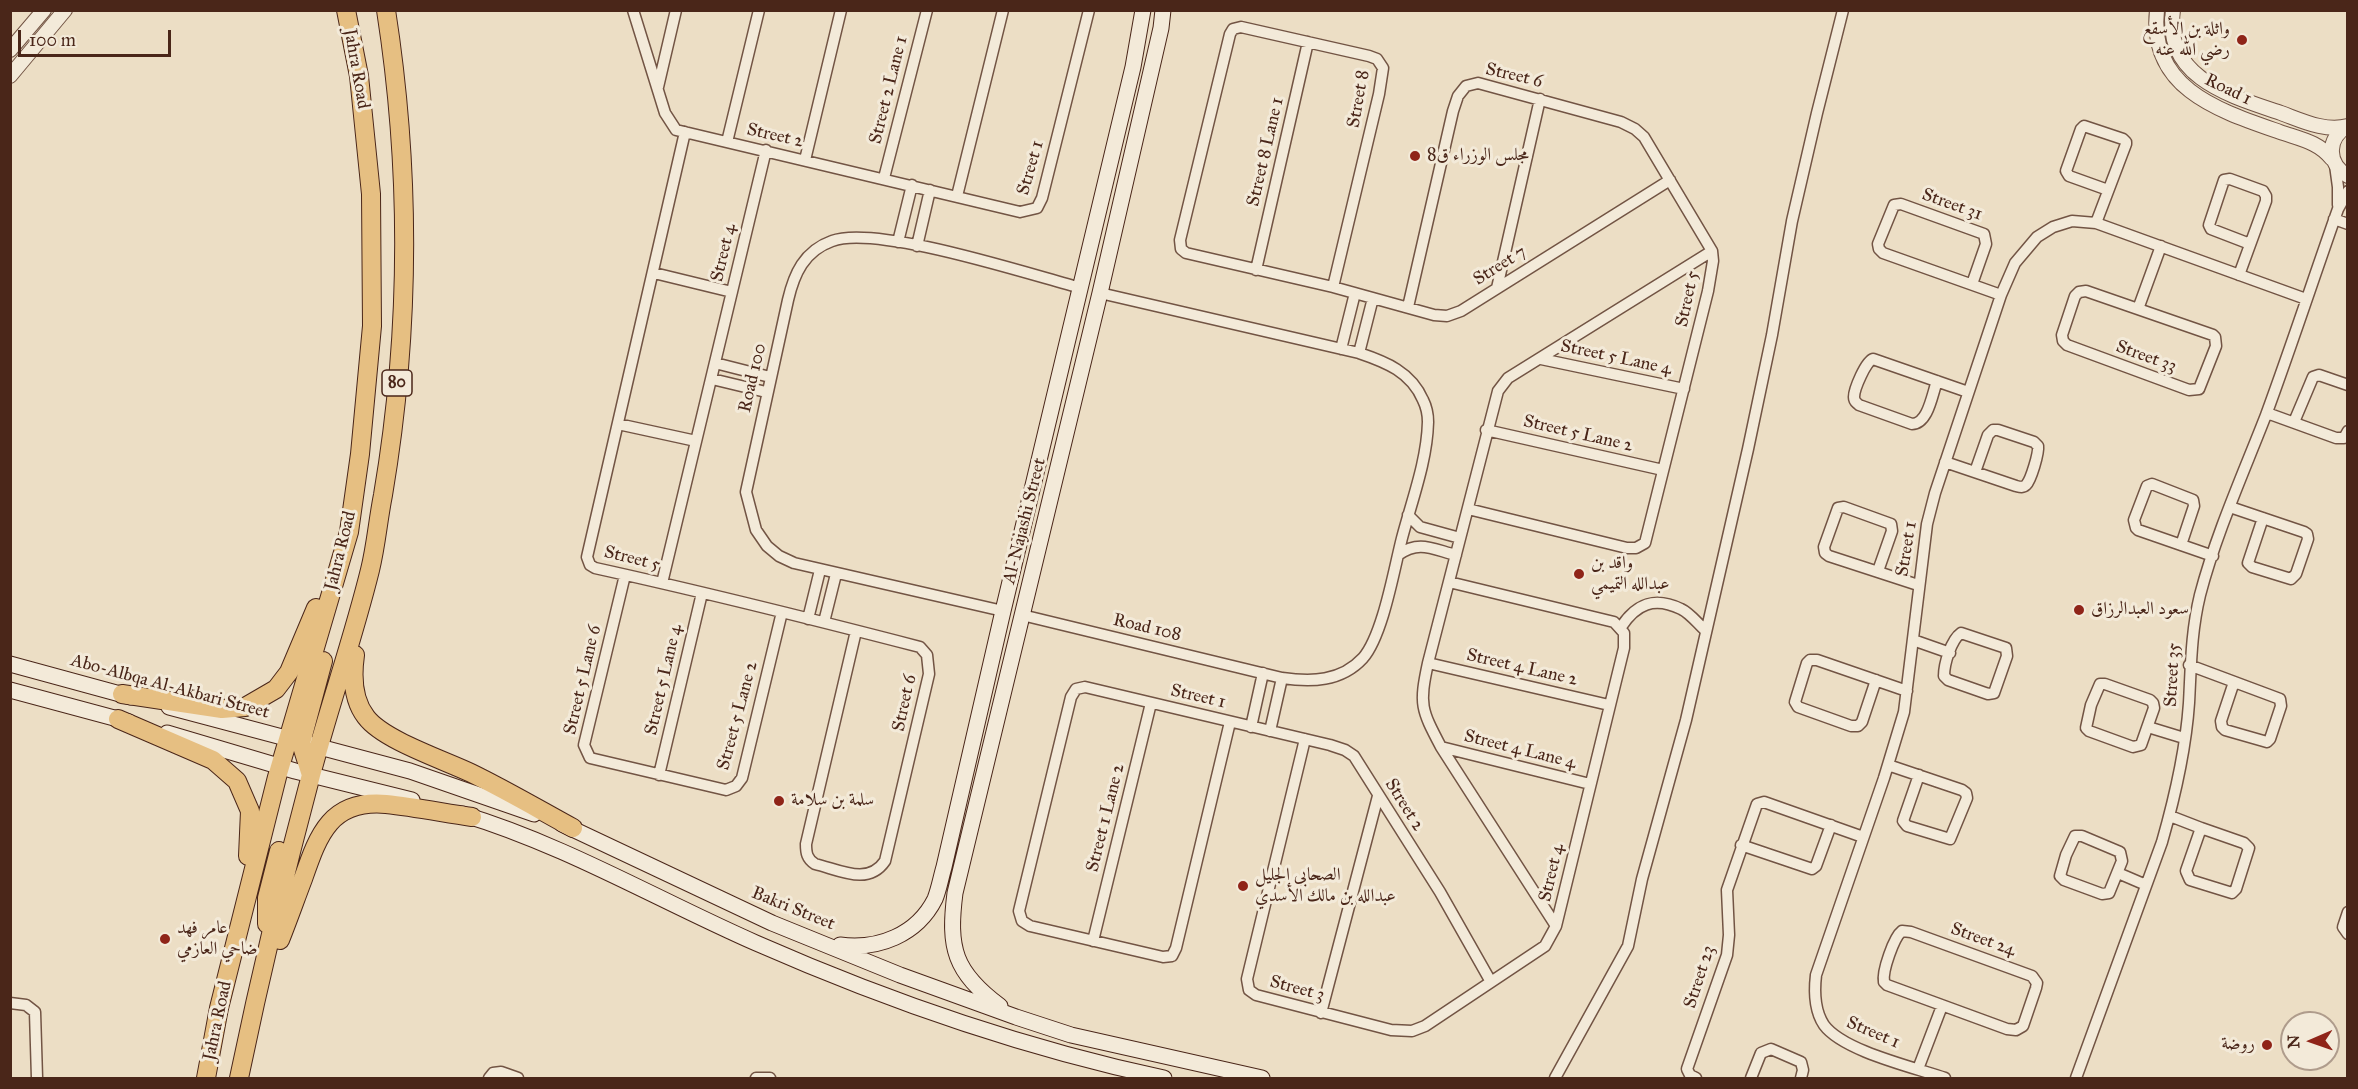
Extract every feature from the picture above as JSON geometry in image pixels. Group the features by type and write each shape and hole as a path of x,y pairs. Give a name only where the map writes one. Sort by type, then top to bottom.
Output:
{"highway":[{"name":"Jahra Road","path":"239,1078 267,952 267,898 306,774 318,748 370,569 389,460 397,390 405,251 404,190 397,89 386,10"},
{"name":"Jahra Road","path":"206,1078 230,962 280,767 294,742 354,549 349,532 372,326 373,249 371,194 359,76 346,11"},
{"path":"122,694 222,709 245,707 265,697 276,689 288,672 349,532"},
{"path":"370,569 352,676 358,703 365,717 376,727 403,742 474,774 573,828"},
{"path":"118,719 213,760 237,781 244,794 250,811 250,837 247,868 230,962"},
{"path":"294,742 306,774"},
{"path":"252,1018 317,840 327,824 346,810 384,804 472,817"}],"main road":[{"name":"Al-Najashi Street","path":"822,942 852,946 878,944 912,930 935,898 1081,288 1143,10"},
{"name":"Al-Najashi Street","path":"1016,1017 982,993 960,965 951,927 955,893 1100,293 1161,28 1163,10"},
{"path":"1121,116 1126,122 1140,122"},
{"path":"1114,147 1126,140 1133,148"},
{"name":"Abo-Albqa Al-Akbari Street","path":"10,664 318,748"},
{"path":"10,690 280,767 472,817 547,845 756,943 940,1016 1008,1040 1164,1078"},
{"name":"Bakri Street","path":"318,748 410,771 573,828 614,850 772,923 900,975 1016,1017 1082,1038 1262,1078"},
{"path":"966,771 975,781 983,776"},
{"path":"547,845 554,833 559,832 597,849 614,850"}],"street":[{"path":"10,50 44,10"},
{"path":"10,76 65,10"},
{"path":"633,10 670,124 676,130 685,132"},
{"path":"658,87 676,10"},
{"path":"727,142 759,10"},
{"path":"805,160 842,10"},
{"name":"Street 2 Lane 1","path":"884,178 927,10"},
{"path":"957,196 1003,10"},
{"name":"Street 1","path":"957,196 1020,212 1037,208 1042,198 1089,10"},
{"path":"1555,1078 1628,946 1642,879 1686,720 1773,335 1795,210 1816,113 1843,10"},
{"name":"Road 1","path":"2157,10 2156,31 2161,53 2169,69 2192,94 2229,114 2318,145 2348,176"},
{"name":"Road 1","path":"2173,10 2173,37 2178,50 2194,73 2214,88 2317,126 2332,128 2348,126"},
{"name":"Street 8","path":"1241,27 1308,42 1377,59 1383,68 1333,287 1186,253 1181,249 1180,240 1233,28 1241,27"},
{"name":"Street 8 Lane 1","path":"1256,270 1308,42"},
{"name":"Street 6","path":"1408,307 1453,111 1458,96 1466,86 1478,83 1621,122 1635,129 1644,137 1712,251"},
{"path":"1497,288 1540,99"},
{"path":"2096,223 2126,142 2084,126 2080,129 2066,171 2069,176 2108,190"},
{"path":"2333,162 2332,144 2335,136 2348,126"},
{"name":"Street 2","path":"685,132 957,196"},
{"name":"Street 5","path":"685,132 587,557 590,565 595,568 856,631"},
{"name":"Street 4","path":"662,584 766,150"},
{"name":"Street 35","path":"2333,162 2338,187 2336,214"},
{"path":"2239,275 2250,244 2266,196 2263,191 2230,179 2224,180 2209,225 2211,229 2250,244"},
{"name":"Street 7","path":"1333,287 1434,315 1447,316 1461,311 1670,180"},
{"path":"898,242 912,185"},
{"path":"917,246 930,190"},
{"name":"Street 35","path":"2076,1078 2163,842 2170,816 2189,704 2191,640 2198,603 2230,507 2267,413 2336,214 2348,191"},
{"name":"Street 31","path":"1972,284 1986,244 1984,234 1901,204 1894,205 1878,244 1883,253 2001,295"},
{"path":"2336,214 2348,224"},
{"name":"Street 1","path":"1945,1078 1848,1044 1833,1035 1823,1023 1814,991 1816,975 1904,712 1927,524 1968,392 2001,295 2015,262 2037,237 2053,227 2072,221 2096,223 2306,299"},
{"name":"Road 100","path":"1003,611 794,563 779,556 767,546 756,530 746,492 747,478 794,276 805,259 818,248 833,240 870,237 917,246 1081,288"},
{"path":"2138,309 2161,246"},
{"name":"Street 5","path":"1449,582 1486,430 1498,391 1508,378 1712,251 1713,261 1708,291 1645,543 1636,548 1616,546 1468,509"},
{"path":"654,273 732,292"},
{"name":"Street 33","path":"2086,291 2138,309 2215,337 2216,346 2199,389 2189,390 2067,345 2062,341 2062,334 2075,296 2079,292 2086,291"},
{"name":"Road 108","path":"1022,615 1282,678 1326,679 1349,670 1363,659 1372,645 1408,515 1426,439 1428,419 1424,400 1404,373 1392,365 1359,353 1100,293"},
{"path":"1341,349 1355,293"},
{"path":"1359,353 1374,298"},
{"name":"Street 5 Lane 4","path":"1541,359 1684,389"},
{"path":"1937,381 1923,419 1918,424 1912,424 1855,402 1854,396 1870,359 1876,359 1968,392"},
{"path":"716,363 770,377"},
{"path":"2294,422 2313,376 2319,375 2348,385"},
{"path":"712,379 766,392"},
{"path":"2267,413 2336,438 2344,438 2348,431"},
{"path":"618,424 696,441"},
{"name":"Street 5 Lane 2","path":"1486,430 1663,470"},
{"path":"1945,462 2016,486 2025,486 2038,453 2038,446 2034,442 1993,430 1988,435 1975,472"},
{"path":"2181,545 2194,506 2193,500 2152,484 2147,486 2134,520 2134,526 2138,530 2181,545 2213,556"},
{"path":"1878,572 1892,531 1891,524 1844,507 1838,508 1824,547 1825,553 1878,572 1918,585"},
{"path":"2230,507 2263,518 2307,534 2308,539 2296,574 2291,579 2252,567 2248,563 2263,518"},
{"path":"1408,515 1420,526 1460,538"},
{"path":"1398,555 1409,547 1416,546 1456,555"},
{"path":"808,619 820,570"},
{"path":"824,622 836,574"},
{"name":"Street 5 Lane 6","path":"625,575 584,745 590,758 659,775"},
{"path":"1449,582 1614,622 1621,627 1630,612 1650,603 1664,603 1683,609 1706,631"},
{"name":"Street 4","path":"1449,582 1428,663 1422,692 1422,705 1427,721 1441,747 1556,926"},
{"name":"Street 5 Lane 4","path":"659,775 702,592"},
{"name":"Street 5 Lane 2","path":"659,775 726,790 736,786 742,778 782,612"},
{"name":"Street 4","path":"1556,926 1624,648 1624,633 1621,627"},
{"name":"Street 6","path":"856,631 920,647 927,655 929,674 885,861 879,870 870,875 815,864 808,856 806,844 856,631"},
{"path":"1961,633 2006,648 2007,656 1994,693 1988,694 1946,678 1944,670 1950,653 1955,638 1961,633"},
{"path":"1913,640 1950,653"},
{"path":"1876,680 1862,722 1857,726 1851,726 1798,706 1795,702 1807,663 1810,660 1816,660 1876,680 1907,691"},
{"name":"Street 4 Lane 2","path":"1428,663 1609,705"},
{"path":"2189,665 2280,699 2281,706 2267,742 2225,730 2222,727 2234,682"},
{"path":"1251,727 1263,673"},
{"path":"1270,731 1282,678"},
{"path":"2105,684 2152,701 2154,708 2148,727 2143,742 2136,747 2090,732 2085,725 2098,686 2105,684"},
{"name":"Street 1","path":"1080,687 1230,722 1176,948 1172,956 1163,957 1094,941 1030,926 1022,921 1019,911 1073,691 1080,687"},
{"name":"Street 1 Lane 2","path":"1094,941 1151,703"},
{"name":"Street 2","path":"1230,722 1305,739 1345,750 1354,756 1440,892 1491,982"},
{"path":"2148,727 2184,738"},
{"name":"Street 3","path":"1305,739 1247,979 1249,990 1256,995 1321,1013 1391,1030 1412,1031 1425,1026 1545,946 1556,926"},
{"name":"Street 4 Lane 4","path":"1441,747 1590,784"},
{"path":"1888,765 1918,775 1966,793 1950,839 1907,826 1903,820 1918,775"},
{"path":"1321,1013 1378,796"},
{"name":"Street 23","path":"1696,1078 1690,1075 1687,1069 1727,955 1729,935 1727,890 1754,809 1761,801 1863,837"},
{"path":"2170,816 2244,843 2249,848 2236,889 2232,893 2190,880 2187,877 2186,871 2201,828"},
{"path":"1741,845 1812,869 1816,866 1831,825"},
{"path":"2078,836 2120,852 2122,861 2118,873 2111,890 2104,894 2064,880 2060,873 2072,840 2078,836"},
{"path":"2118,873 2146,885"},
{"path":"2348,912 2343,927 2348,934"},
{"name":"Street 24","path":"1902,931 1911,932 2027,974 2032,976 2037,983 2023,1026 2016,1030 2007,1029 1942,1006 1891,987 1884,982 1884,974 1897,936 1902,931"},
{"path":"10,1003 26,1005 35,1012 37,1078"},
{"path":"1918,1069 1942,1006"},
{"path":"1751,1078 1761,1053 1771,1049 1801,1062 1803,1070 1801,1078"},
{"path":"489,1078 492,1073 496,1072 518,1078"},
{"path":"756,1078 770,1078"}],"place":[{"name":"واثلة بن الأسقع رضي الله عنه","path":"2242,40"},
{"name":"مجلس الوزراء ق8","path":"1415,156"},
{"name":"واقد بن عبدالله التميمي","path":"1579,574"},
{"name":"سعود العبدالرزاق","path":"2079,610"},
{"name":"سلمة بن سلامة","path":"779,801"},
{"name":"الصحابي الجليل عبدالله بن مالك الأسدي","path":"1243,886"},
{"name":"عامر فهد ضاحي العازمي","path":"165,939"},
{"name":"روضة","path":"2267,1045"}]}
